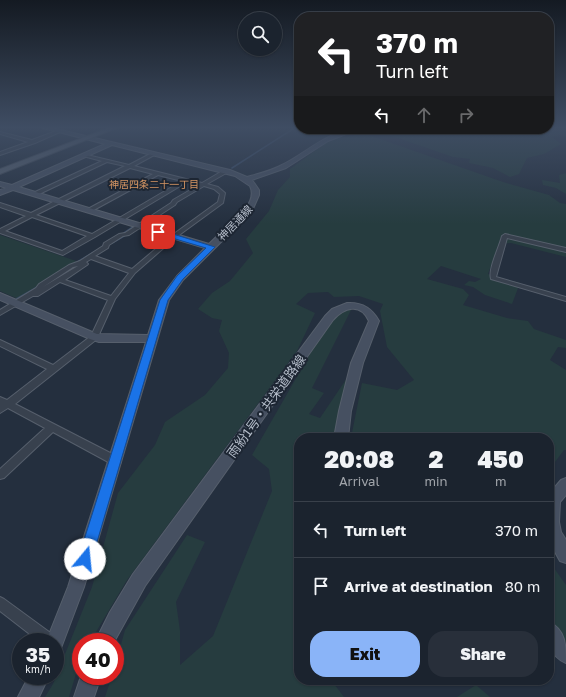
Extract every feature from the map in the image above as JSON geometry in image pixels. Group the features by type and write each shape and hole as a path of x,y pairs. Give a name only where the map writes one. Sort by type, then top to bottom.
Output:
{"main road":[{"path":"0,172 31,160"}],"street":[{"path":"0,192 75,160"},
{"path":"2,405 54,369 94,337 112,300 133,272 173,237 220,203 222,194 216,188 206,185 107,160 35,194"},
{"path":"0,231 143,160"},
{"path":"177,160 226,171 246,180 284,167 296,160"},
{"path":"0,318 70,266 78,263 124,234 141,226 226,171"},
{"path":"88,211 158,173"},
{"path":"0,231 63,253 187,180"},
{"name":"神居通線","path":"58,633 76,587 116,461 164,300 180,278 255,202 257,195 256,190 252,184 246,180"},
{"path":"0,184 173,237 211,247"},
{"path":"0,313 60,280 174,203 206,185"},
{"path":"2,208 32,215 93,236"},
{"path":"566,250 504,236 503,246 493,270 493,278 566,299"},
{"path":"94,258 133,272"},
{"path":"60,280 112,300"},
{"path":"0,296 94,337 152,339"},
{"name":"雨紛1号・共栄道路線","path":"108,633 139,580 329,318 336,310 350,306 365,309 372,315 374,321 357,363 345,411 342,433"},
{"path":"0,343 54,369"},
{"path":"2,405 52,428 116,461"},
{"path":"0,475 52,428"},
{"path":"554,499 566,484"},
{"path":"554,535 566,555"},
{"path":"0,603 39,633"},
{"path":"554,638 566,654"},
{"path":"28,697 34,685"},
{"path":"84,697 88,685"}],"green space":[{"path":"303,160 439,160 503,182 549,195 560,203 566,204 566,257 511,243 499,244 488,274 520,283 512,304 485,295 473,287 464,285 469,281 475,282 481,279 441,266 427,279 463,289 469,295 463,305 507,318 528,321 534,329 566,340 566,348 558,347 550,360 566,370 566,450 564,450 554,463 554,433 352,433 362,383 397,390 414,380 387,347 380,311 383,304 359,296 334,297 328,292 308,293 296,304 315,313 297,351 127,580 95,633 74,633 92,587 118,493 155,445 165,422 205,395 228,368 229,353 219,331 222,320 212,318 198,309 212,293 230,281 253,253 246,239 269,211 278,190 290,177 290,169"},
{"path":"470,160 526,160 519,174 510,177 493,168 469,163"},
{"path":"566,173 566,194 556,188 543,185 542,180 560,183 559,175"},
{"path":"0,235 76,261 80,265 27,298 16,298 0,291"},
{"path":"337,307 351,310 312,388 324,393 309,414 320,418 347,378 335,433 294,433 294,685 335,685 344,697 105,697 109,685 124,685 125,630 187,535 205,542 176,602 180,631 180,665 213,636 272,491 269,469 252,455"},
{"path":"554,568 566,585 566,642 554,626"},
{"path":"72,637 73,685 69,697 45,697 52,685 64,685 64,657"},
{"path":"476,685 490,697 457,697"}],"waterway":[{"path":"232,168 245,160"},
{"path":"140,223 155,214"},
{"path":"112,243 124,236 124,233 133,227"},
{"path":"63,274 76,266 79,261 105,246"},
{"path":"55,279 65,273"},
{"path":"17,299 38,287"}],"district":[{"name":"神居四条二十一丁目","path":"154,184"}],"route":[{"path":"85,559 164,300 180,278 211,247 158,232"}]}
